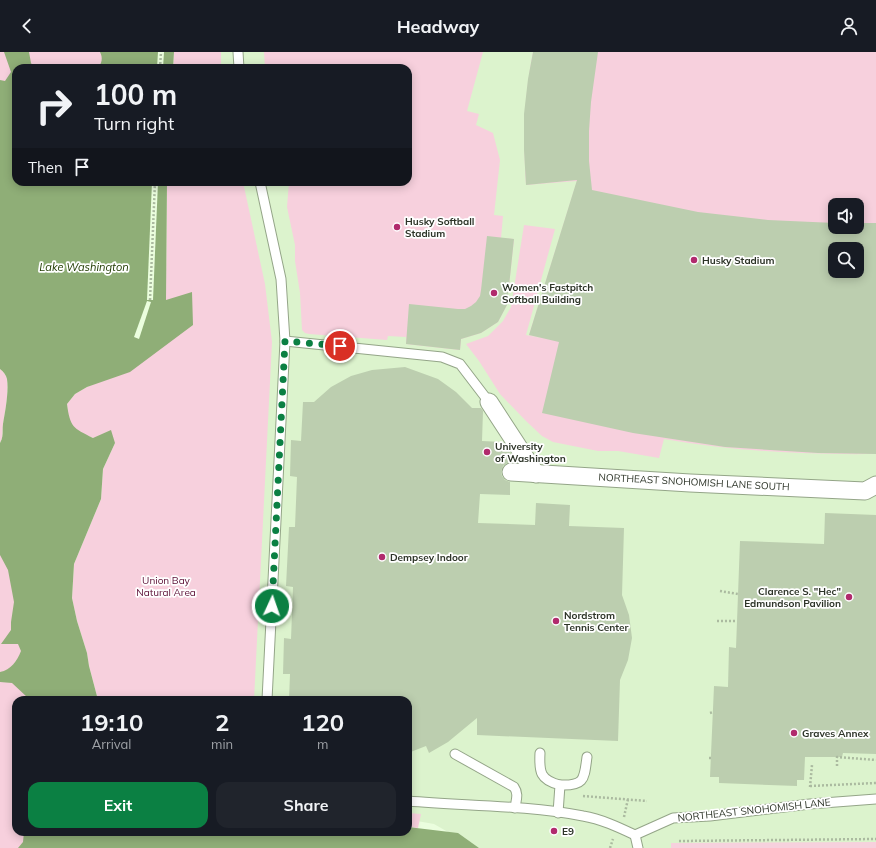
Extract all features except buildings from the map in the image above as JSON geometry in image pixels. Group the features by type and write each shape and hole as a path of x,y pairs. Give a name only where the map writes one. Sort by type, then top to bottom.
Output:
{"street":[{"path":"489,402 536,474"},
{"name":"NORTHEAST SNOHOMISH LANE SOUTH","path":"511,472 865,491 876,485"}],"lane":[{"path":"238,52 238,64"},
{"path":"261,186 281,279 285,341 267,696"},
{"path":"285,341 442,356 460,364 489,402"},
{"path":"540,753 540,767 544,778 552,783 560,785 578,784 582,780 585,772 587,757"},
{"path":"455,754 514,788 517,791 515,808"},
{"path":"558,813 560,785"},
{"name":"NORTHEAST SNOHOMISH LANE","path":"635,835 673,818 710,816 810,804 876,799"},
{"path":"412,801 515,808 584,816 606,822 635,835 638,848"}],"path":[{"path":"160,64 161,52"},
{"path":"150,300 155,186"},
{"path":"720,591 738,594"},
{"path":"717,621 737,621"},
{"path":"837,766 837,757 876,760"},
{"path":"812,765 810,786 876,783"},
{"path":"579,796 647,801"},
{"path":"624,820 628,799"},
{"path":"610,848 613,838"},
{"path":"680,841 710,839 876,839"}],"shaded area":[{"name":"University of Washington","path":"177,52 876,52 876,848 476,848 434,824 412,819 412,696 117,696 176,186 412,186 412,64 176,64"}],"green space":[{"path":"0,52 105,52 104,64 12,64 12,79 0,112"},
{"path":"174,52 221,52 221,64 173,64"},
{"name":"Husky Softball Stadium","path":"264,52 483,52 467,111 479,114 476,125 493,133 500,160 494,215 503,216 501,238 514,239 507,305 498,322 481,333 461,339 460,350 406,344 406,337 388,336 387,340 309,334 302,330 300,293 295,261 295,245 287,207 289,186 412,186 412,64 265,64"},
{"name":"Husky Stadium","path":"533,52 876,52 876,454 823,454 770,451 716,447 664,439 659,458 618,451 598,451 553,442 542,436 500,394 466,344 488,336 503,321 511,307 524,225 555,229 526,335 541,338 529,335 577,181 526,185 525,118"},
{"name":"Union Bay Natural Area","path":"167,186 244,186 265,284 272,342 254,696 97,696 87,653 77,621 72,598 74,564 101,499 103,469 115,443 93,438 77,431 71,422 67,404 75,394 103,380 193,325 166,300"},
{"path":"0,369 4,372 7,378 8,390 0,443"},
{"path":"0,525 47,696 12,696 12,836 52,836 46,848 0,848"},
{"path":"412,813 421,814 418,828 412,827"},
{"path":"876,842 876,848 671,848 671,843"}],"water":[{"name":"Lake Washington","path":"4,52 29,52 32,64 12,64 12,186 167,186 166,300 192,292 193,325 130,372 87,387 75,394 67,404 71,422 77,429 93,438 111,430 115,443 103,469 101,499 74,564 72,598 97,696 26,696 12,683 0,682 0,672 4,671 13,664 21,651 18,644 1,644 11,630 14,602 8,570 0,555 0,443 8,390 7,378 4,372 0,369 0,80 5,81 11,72"},
{"path":"100,52 174,52 173,64 100,64 102,56"},
{"path":"412,827 458,833 479,848 18,848 23,842 24,836 412,836"}],"pier":[{"path":"158,52 164,52 163,64 157,64"},
{"path":"152,186 158,186 153,300 147,300"},
{"path":"147,301 151,302 139,339 134,337"}],"place":[{"name":"Husky Softball Stadium","path":"397,227"},
{"name":"Husky Stadium","path":"694,260"},
{"name":"Women's Fastpitch Softball Building","path":"494,293"},
{"name":"University of Washington","path":"487,452"},
{"name":"Dempsey Indoor","path":"382,557"},
{"name":"Clarence S. \"Hec\" Edmundson Pavilion","path":"849,597"},
{"name":"Nordstrom Tennis Center","path":"556,621"},
{"name":"Graves Annex","path":"794,733"},
{"name":"E9","path":"554,831"}],"route":[{"path":"272,606 285,341 340,346"}]}
